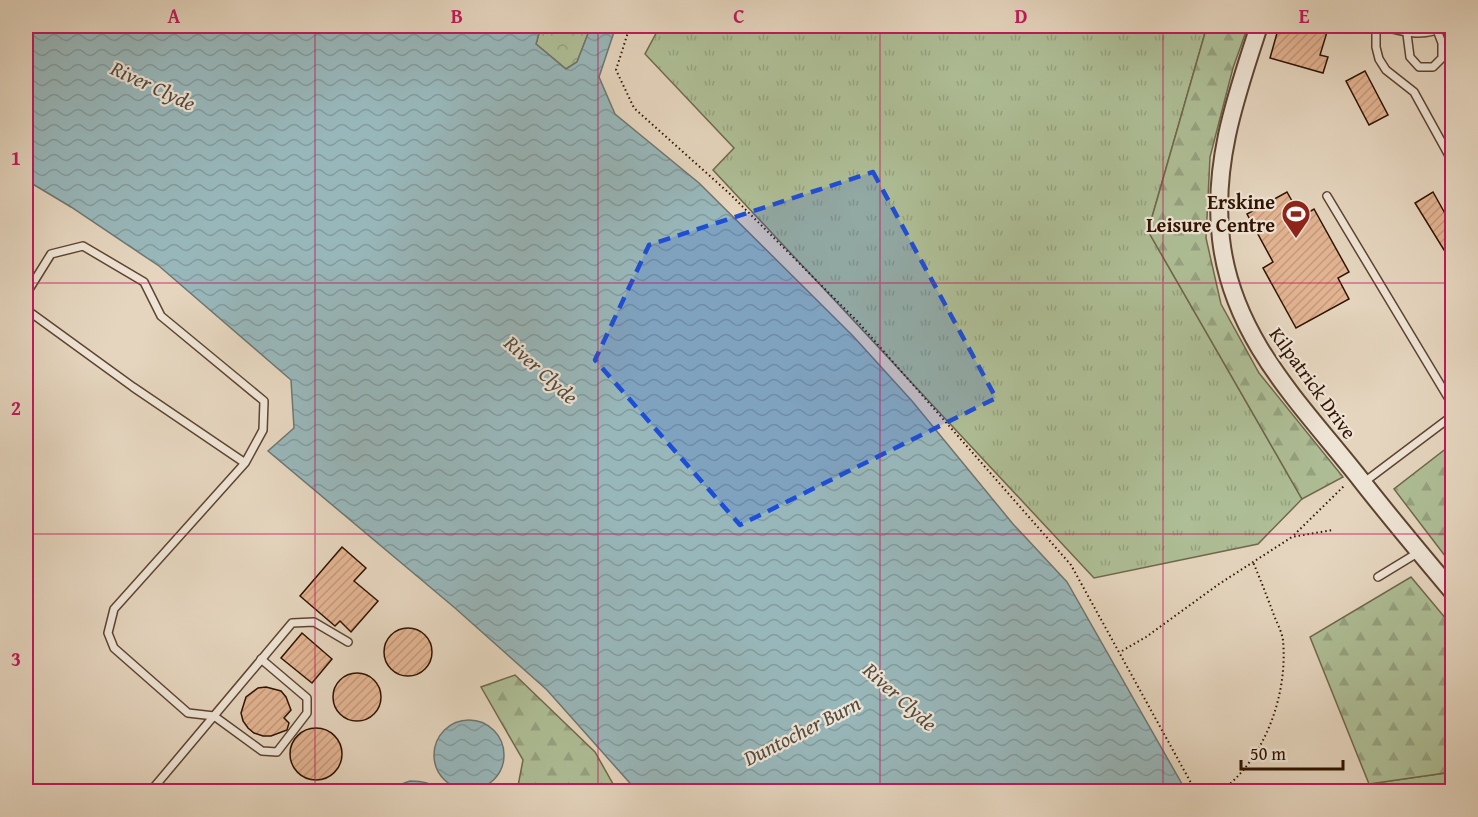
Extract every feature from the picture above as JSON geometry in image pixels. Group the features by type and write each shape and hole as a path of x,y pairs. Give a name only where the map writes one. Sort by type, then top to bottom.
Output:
{"street":[{"name":"Kilpatrick Drive","path":"1259,26 1228,122 1219,201 1221,238 1227,274 1237,308 1266,361 1306,415 1452,591"}],"lane":[{"path":"1376,26 1376,47 1379,59 1386,70 1414,92 1452,161"},
{"path":"1381,26 1407,33 1437,30 1445,26"},
{"path":"1407,33 1410,57 1419,68 1433,67 1442,58 1442,43 1437,30"},
{"path":"1327,196 1452,404"},
{"path":"245,463 133,387 27,310 27,291 51,254 83,246 144,282 161,316 264,401 263,430 245,463 114,609 108,633 114,648 188,713 214,716 262,751 277,752 307,713 307,698 261,659"},
{"path":"1360,479 1452,416"},
{"path":"1378,577 1419,552"},
{"path":"150,792 292,623 314,622 348,642"}],"path":[{"path":"630,26 616,70 634,108 730,194 858,322 1071,565 1196,792"},
{"path":"1120,651 1146,637 1219,584 1292,537 1360,479"},
{"path":"1292,537 1333,530"},
{"path":"1220,792 1231,783 1257,750 1276,711 1281,689 1283,638 1253,562"}],"highlighted area":[{"path":"873,172 996,398 740,525 595,360 649,245"}],"green space":[{"path":"541,26 591,26 577,62 566,69 536,44"},
{"path":"660,26 1207,26 1148,231 1302,499 1258,544 1094,578 713,170 734,148 645,54"},
{"path":"1207,26 1248,26 1233,68 1210,157 1206,238 1221,304 1259,373 1343,477 1302,499 1148,231"},
{"path":"1452,444 1452,565 1394,489"},
{"path":"1411,577 1452,626 1452,772 1369,784 1310,637"},
{"path":"515,675 595,752 617,791 517,791 523,760 481,687"},
{"path":"1452,772 1452,791 1367,791 1369,784"}],"water":[{"path":"26,26 541,26 536,44 566,69 577,62 591,26 616,26 599,77 615,114 699,183 853,336 912,401 1013,524 1067,582 1186,791 637,791 547,690 455,608 268,451 294,428 291,380 159,266 26,180"},
{"path":"469,720 488,726 498,736 504,755 498,774 488,784 469,790 450,784 440,774 434,755 440,736 450,726"},
{"path":"410,781 427,783 441,791 391,791"}],"building":[{"path":"1279,26 1304,26 1327,32 1320,55 1328,57 1323,73 1270,58"},
{"path":"1365,71 1388,115 1369,125 1346,81"},
{"name":"Erskine Leisure Centre","path":"1287,192 1301,217 1314,209 1349,272 1338,278 1349,299 1296,328 1263,268 1273,262 1247,214"},
{"path":"1433,192 1452,226 1452,245 1444,250 1415,203"},
{"path":"342,547 366,568 354,581 378,601 351,632 340,621 335,626 300,596"},
{"path":"403,628 413,628 425,635 432,647 432,657 425,669 413,676 403,676 388,665 384,657 384,647 395,632"},
{"path":"302,633 332,659 312,683 281,658"},
{"path":"352,673 362,673 374,680 381,692 381,702 374,714 362,721 352,721 337,710 333,702 333,692 344,677"},
{"path":"266,687 281,691 291,710 284,718 289,723 287,730 271,736 254,733 243,721 241,713 246,697 258,688"},
{"path":"316,728 326,730 334,736 340,744 342,754 340,764 334,772 326,778 316,780 306,778 298,772 292,764 290,754 292,744 298,736 306,730"}],"place":[{"name":"Erskine Leisure Centre","path":"1296,240"}],"water label":[{"name":"River Clyde","path":"153,86"},
{"name":"River Clyde","path":"541,370"},
{"name":"River Clyde","path":"900,697"},
{"name":"Duntocher Burn","path":"802,731"}]}
